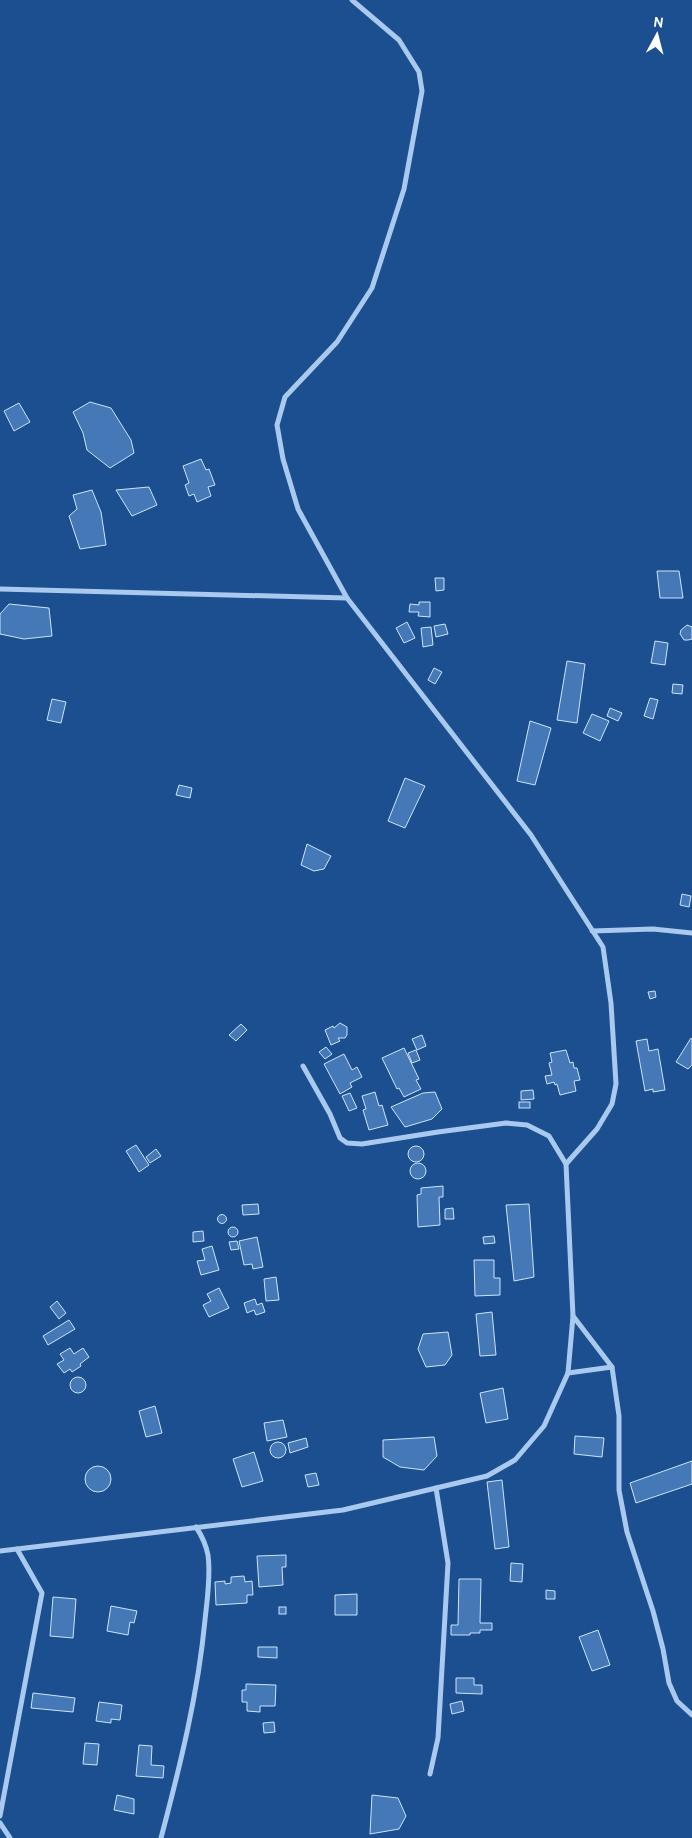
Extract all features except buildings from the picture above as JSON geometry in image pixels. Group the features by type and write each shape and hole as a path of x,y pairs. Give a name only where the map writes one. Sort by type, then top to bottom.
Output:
{"street":[{"path":"352,0 399,40 419,72 422,91 404,189 372,288 337,342 285,396 277,425 283,459 298,509 348,598 531,835 602,947 611,1003 616,1084 612,1104 597,1129 566,1164"},
{"path":"0,589 348,598"},
{"path":"592,931 653,929 692,933"},
{"path":"0,1551 343,1510 487,1476 515,1460 544,1426 568,1373 573,1316 566,1164 549,1136 526,1125 506,1123 362,1144 347,1144 340,1138 330,1114 303,1066"},
{"path":"573,1316 612,1367 619,1416 619,1490 626,1532 654,1611 663,1649 668,1683 677,1701 692,1715"},
{"path":"568,1373 612,1367"},
{"path":"430,1774 438,1738 448,1563 436,1488"},
{"path":"161,1838 176,1784 202,1654 208,1598 208,1556 204,1540 196,1527"},
{"path":"0,1816 42,1592 17,1548"},
{"path":"0,1823 10,1838"}]}
